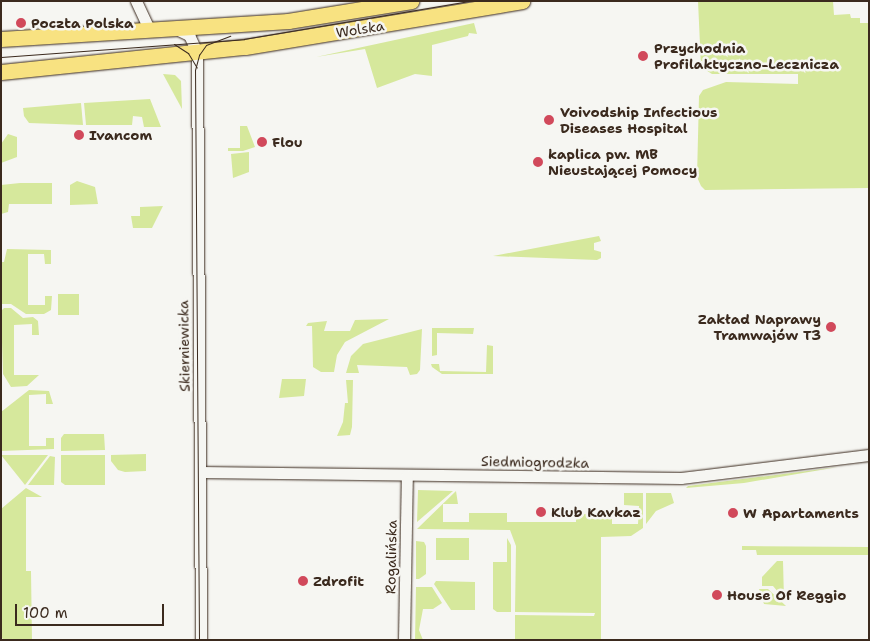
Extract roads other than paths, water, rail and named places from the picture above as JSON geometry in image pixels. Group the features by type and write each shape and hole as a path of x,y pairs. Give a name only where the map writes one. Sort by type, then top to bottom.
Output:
{"main road":[{"name":"Wolska","path":"1,39 288,21 411,1"},
{"name":"Wolska","path":"1,72 295,40 522,1"}],"street":[{"path":"136,1 148,29"},
{"path":"172,27 189,35 196,52"},
{"name":"Skierniewicka","path":"196,52 202,640"},
{"name":"Siedmiogrodzka","path":"200,472 681,478 869,455"},
{"name":"Rogalińska","path":"404,640 407,475"}],"tram line":[{"path":"1,57 244,39 469,1"},
{"path":"199,640 195,70 199,55 206,45 230,36"},
{"path":"174,44 188,53 197,68"}],"place":[{"name":"Poczta Polska","path":"21,23"},
{"name":"Przychodnia Profilaktyczno-Lecznicza","path":"643,56"},
{"name":"Voivodship Infectious Diseases Hospital","path":"549,120"},
{"name":"Ivancom","path":"79,135"},
{"name":"Flou","path":"262,142"},
{"name":"kaplica pw. MB Nieustającej Pomocy","path":"538,162"},
{"name":"Zakład Naprawy Tramwajów T3","path":"831,327"},
{"name":"Klub Kavkaz","path":"541,512"},
{"name":"W Apartaments","path":"733,513"},
{"name":"Zdrofit","path":"303,581"},
{"name":"House Of Reggio","path":"717,595"}]}
